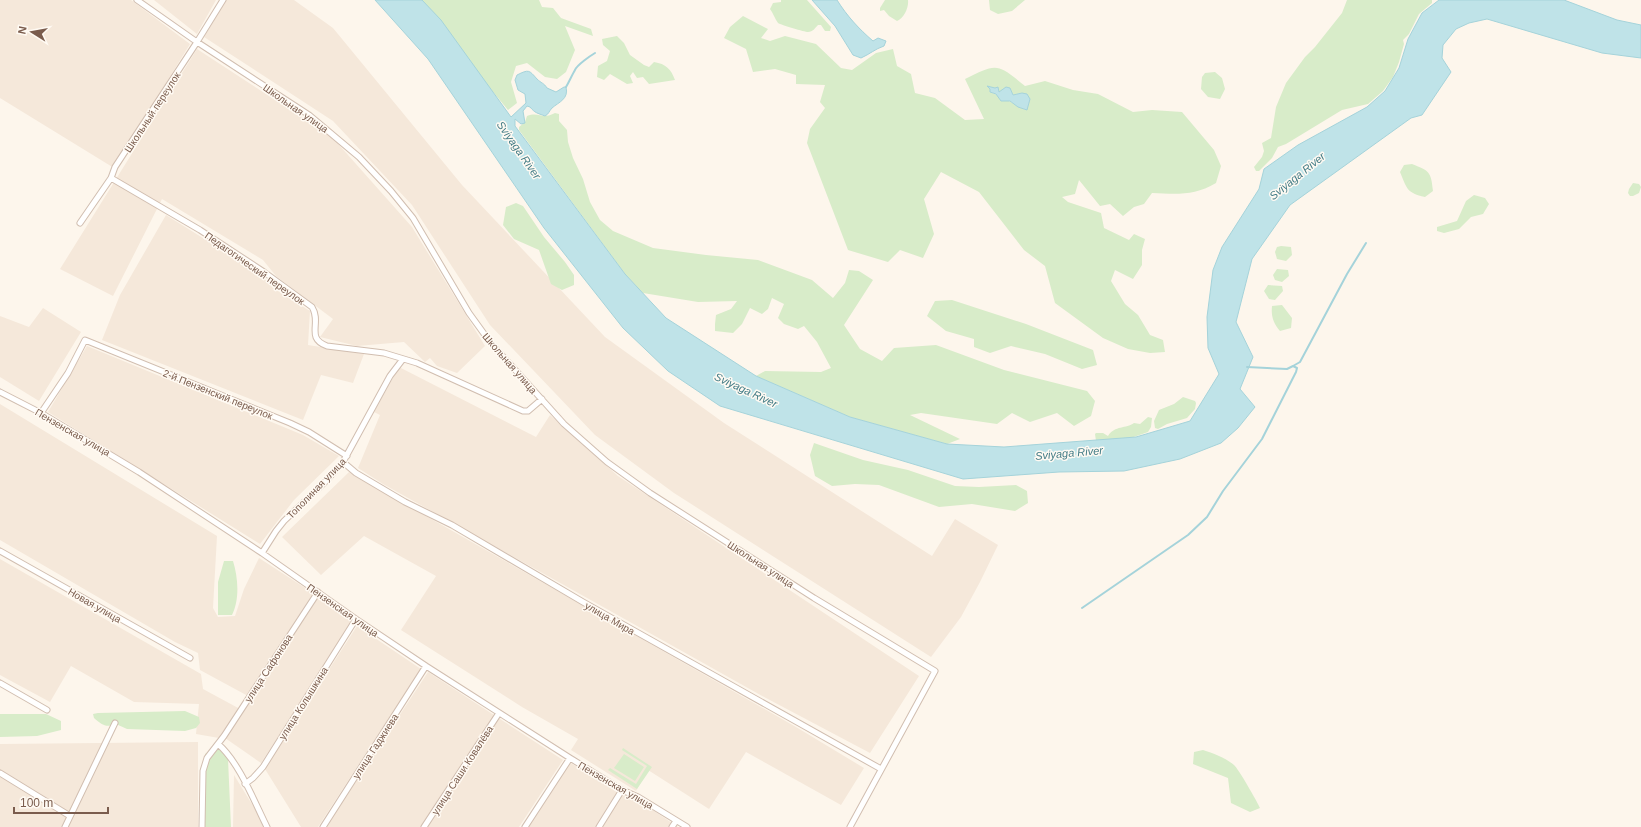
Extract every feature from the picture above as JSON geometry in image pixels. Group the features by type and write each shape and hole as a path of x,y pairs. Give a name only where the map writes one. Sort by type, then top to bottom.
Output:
{"street":[{"name":"Школьная улица","path":"137,0 197,42 309,115 359,157 391,191 413,218 469,313 490,342 564,424 607,462 640,486 814,598 935,671 881,769"},
{"name":"Школьный переулок","path":"80,223 112,178 115,167 223,0"},
{"name":"Педагогический переулок","path":"112,178 200,230 264,272 312,307 316,313 316,340 320,344 384,353 417,363 523,411 528,411 542,399"},
{"name":"2-й Пензенский переулок","path":"41,413 68,373 85,340 290,423 309,432 347,456"},
{"name":"Тополиная улица","path":"262,553 284,521 326,481 343,462 390,376 403,359"},
{"name":"Пензенская улица","path":"0,392 41,413 140,472 262,553 426,666 570,758 687,827"},
{"name":"улица Мира","path":"343,462 356,473 405,502 452,525 597,610 881,769"},
{"name":"Новая улица","path":"0,551 190,658"},
{"name":"улица Сафонова","path":"202,827 203,771 207,758 218,744 318,592"},
{"name":"улица Колышкина","path":"245,784 263,767 356,619"},
{"name":"улица Гаджиева","path":"323,827 426,666"},
{"path":"0,683 47,710"},
{"name":"улица Саши Ковалёва","path":"424,827 499,713"},
{"path":"64,827 114,723"},
{"path":"218,744 230,757 267,827"},
{"path":"525,827 570,758"},
{"path":"850,827 881,769"},
{"path":"0,773 70,816"},
{"path":"599,827 622,790"},
{"path":"672,827 676,821"}],"shaded area":[{"path":"0,0 131,0 190,44 114,168 0,98"},
{"path":"154,0 216,0 197,34"},
{"path":"226,0 294,0 333,28 462,185 605,337 724,423 932,556 955,519 998,545 961,617 931,657 674,493 595,435 490,325 412,205 333,121 204,37"},
{"path":"197,49 332,137 412,227 485,346 457,373 437,366 430,358 425,362 404,342 357,346 320,337 333,319 276,276 263,260 162,199 113,296 60,269"},
{"path":"166,215 259,273 273,288 310,311 308,345 364,354 353,383 321,375 303,420 102,340 120,295"},
{"path":"43,308 81,332 39,401 0,377 0,316 29,327"},
{"path":"87,346 303,435 339,456 294,500 260,544 48,412"},
{"path":"399,367 536,437 550,415 618,476 919,676 870,753 766,698 383,484 358,468 380,415 374,412"},
{"path":"0,404 217,536 213,608 218,617 235,616 244,589 259,558 313,593 248,696 200,670 198,653 175,642 0,540"},
{"path":"349,472 796,727 864,768 841,805 746,752 709,809 648,770 636,791 571,750 578,739 522,707 401,630 436,576 364,536 321,575 282,537"},
{"path":"0,559 201,674 203,689 240,709 234,719 219,738 196,734 199,704 134,702 71,666 50,702 0,675"},
{"path":"318,598 353,621 261,763 225,738"},
{"path":"357,626 421,669 318,827 301,827 265,769"},
{"path":"428,672 563,760 519,827 326,827"},
{"path":"198,742 198,827 0,827 0,744"},
{"path":"569,762 617,792 624,793 651,809 678,827 527,827"},
{"path":"234,775 266,827 233,827"}],"green space":[{"path":"417,0 539,0 542,7 553,8 561,18 591,29 593,36 565,26 575,50 566,72 557,79 545,77 527,63 516,66 511,82 517,103 508,110"},
{"path":"781,0 807,0 831,27 830,31 825,31 821,25 818,25 813,31 808,32 778,23 770,9 773,3 781,2"},
{"path":"885,0 908,0 906,12 900,20 897,21 889,16 884,10 880,11 880,8"},
{"path":"989,0 1025,0 1012,11 998,14 990,10"},
{"path":"1347,0 1432,0 1432,3 1419,14 1409,34 1403,40 1404,44 1399,62 1393,77 1383,91 1368,104 1342,110 1286,144 1278,147 1272,158 1259,171 1256,171 1254,167 1262,157 1264,151 1262,143 1271,138 1276,107 1286,83 1305,57 1315,47 1342,13"},
{"path":"743,16 768,29 761,38 770,41 785,36 816,44 841,68 852,70 876,53 893,49 897,66 911,74 915,93 935,98 965,120 984,119 965,79 991,68 1002,69 1025,86 1045,81 1073,90 1098,94 1133,112 1152,110 1182,112 1214,150 1221,166 1216,183 1193,192 1177,194 1152,193 1144,204 1134,207 1123,216 1110,204 1100,206 1079,180 1075,194 1062,197 1068,202 1101,213 1104,228 1129,240 1134,234 1145,239 1142,250 1142,265 1133,279 1115,270 1111,281 1125,304 1138,315 1150,335 1163,340 1165,352 1150,353 1128,349 1103,338 1055,303 1045,266 1024,250 979,192 941,172 924,199 934,234 923,258 900,250 888,262 848,250 807,143 810,129 825,108 820,102 825,85 796,84 796,75 775,69 753,72 746,49 724,38 730,27","holes":["1010,88 1013,95 1022,93 1030,99 1026,110 990,92 990,89 997,89 999,92"]},
{"path":"617,36 624,43 630,55 649,67 654,62 662,64 670,70 675,80 649,84 643,77 637,78 633,72 630,76 633,83 627,84 610,74 604,80 597,77 598,66 607,61 610,51 603,45 602,39"},
{"path":"1215,72 1222,78 1225,89 1220,99 1208,97 1201,89 1202,77 1205,73"},
{"path":"555,113 559,114 559,121 567,130 568,142 573,158 583,179 590,202 600,220 613,231 653,248 758,260 812,280 833,298 845,283 849,270 859,271 873,280 844,325 860,349 882,361 894,348 936,345 1004,370 1087,391 1095,401 1091,416 1074,426 1057,413 1030,422 1012,413 997,424 921,413 910,415 960,439 947,444 850,417 756,376 765,371 821,372 831,368 817,342 804,326 798,329 784,324 778,318 784,304 772,298 768,309 762,314 750,308 742,324 733,333 715,331 716,315 731,309 737,301 698,302 643,293 625,274 519,130 519,127 525,122 527,116 535,114 547,116"},
{"path":"1412,164 1423,168 1430,176 1433,191 1425,197 1411,192 1404,183 1400,172 1404,165"},
{"path":"1633,183 1639,184 1641,187 1639,193 1630,196 1628,193"},
{"path":"1474,195 1485,198 1489,204 1483,214 1471,217 1459,229 1444,233 1437,231 1437,227 1457,221 1466,201"},
{"path":"516,203 523,206 544,237 565,262 574,275 574,285 562,290 551,284 539,250 514,239 503,225 506,207"},
{"path":"1277,247 1291,247 1292,255 1286,261 1277,259 1275,252"},
{"path":"1277,269 1288,270 1289,276 1282,282 1275,280 1273,275"},
{"path":"1268,285 1282,286 1283,291 1275,300 1269,299 1264,291"},
{"path":"952,300 1026,324 1093,350 1097,365 1082,369 1045,354 1011,346 990,353 974,347 974,339 946,331 927,316 935,301"},
{"path":"1282,305 1292,318 1291,328 1280,331 1273,319 1272,306"},
{"path":"1183,397 1195,401 1196,403 1195,409 1187,418 1167,424 1158,429 1155,428 1154,421 1159,410 1174,404"},
{"path":"1148,417 1152,418 1151,427 1148,432 1125,440 1096,441 1096,433 1103,433 1108,436 1114,430 1134,423 1140,424"},
{"path":"814,443 863,460 908,470 955,486 979,487 1016,485 1027,491 1028,503 1015,511 972,504 939,507 879,485 855,484 832,486 815,476 810,455"},
{"path":"224,561 233,561 236,574 237,595 235,609 232,615 218,615 218,582"},
{"path":"185,711 199,717 200,723 196,728 185,731 127,729 116,724 109,726 104,725 94,718 93,714 98,713"},
{"path":"0,714 46,714 61,721 61,730 37,736 0,737"},
{"path":"215,747 223,752 228,759 231,827 205,827 205,754"},
{"path":"623,748 652,767 637,789 608,770 610,768 636,784 647,766 622,750"},
{"path":"1203,750 1219,756 1234,765 1260,808 1250,812 1231,803 1228,778 1193,764 1194,752"},
{"path":"624,754 644,767 635,781 614,768"}],"water":[{"name":"Sviyaga River","path":"375,0 422,0 441,20 511,117 526,103 525,94 518,90 515,80 517,75 528,71 547,88 556,92 566,87 567,91 565,97 545,116 536,113 527,106 523,111 525,123 521,124 515,119 515,126 625,274 666,318 756,376 850,417 947,444 1004,447 1136,437 1190,421 1219,374 1208,348 1207,317 1213,270 1222,247 1259,189 1264,169 1298,145 1367,107 1385,91 1399,68 1408,39 1422,13 1439,0 1564,0 1617,20 1641,25 1641,58 1602,53 1487,19 1469,23 1456,29 1443,45 1442,58 1451,72 1422,115 1411,118 1290,205 1252,259 1236,322 1253,357 1240,389 1255,407 1238,428 1221,443 1180,459 1124,471 1059,472 963,479 720,406 668,371 623,328 544,228 428,59"},
{"path":"812,0 837,0 854,22 873,41 878,38 886,41 884,46 861,58 853,55 835,26"},
{"path":"987,86 995,88 998,87 999,92 1006,87 1010,88 1013,95 1022,93 1027,94 1030,99 1027,110 1018,107 1010,101 1001,101 996,94 990,92 990,89"}],"waterway":[{"path":"566,87 576,68 595,53"},
{"path":"1293,366 1300,362 1347,274 1366,243"},
{"path":"1082,608 1188,535 1207,517 1223,491 1262,439 1297,368 1293,366 1287,369 1247,367"}]}
